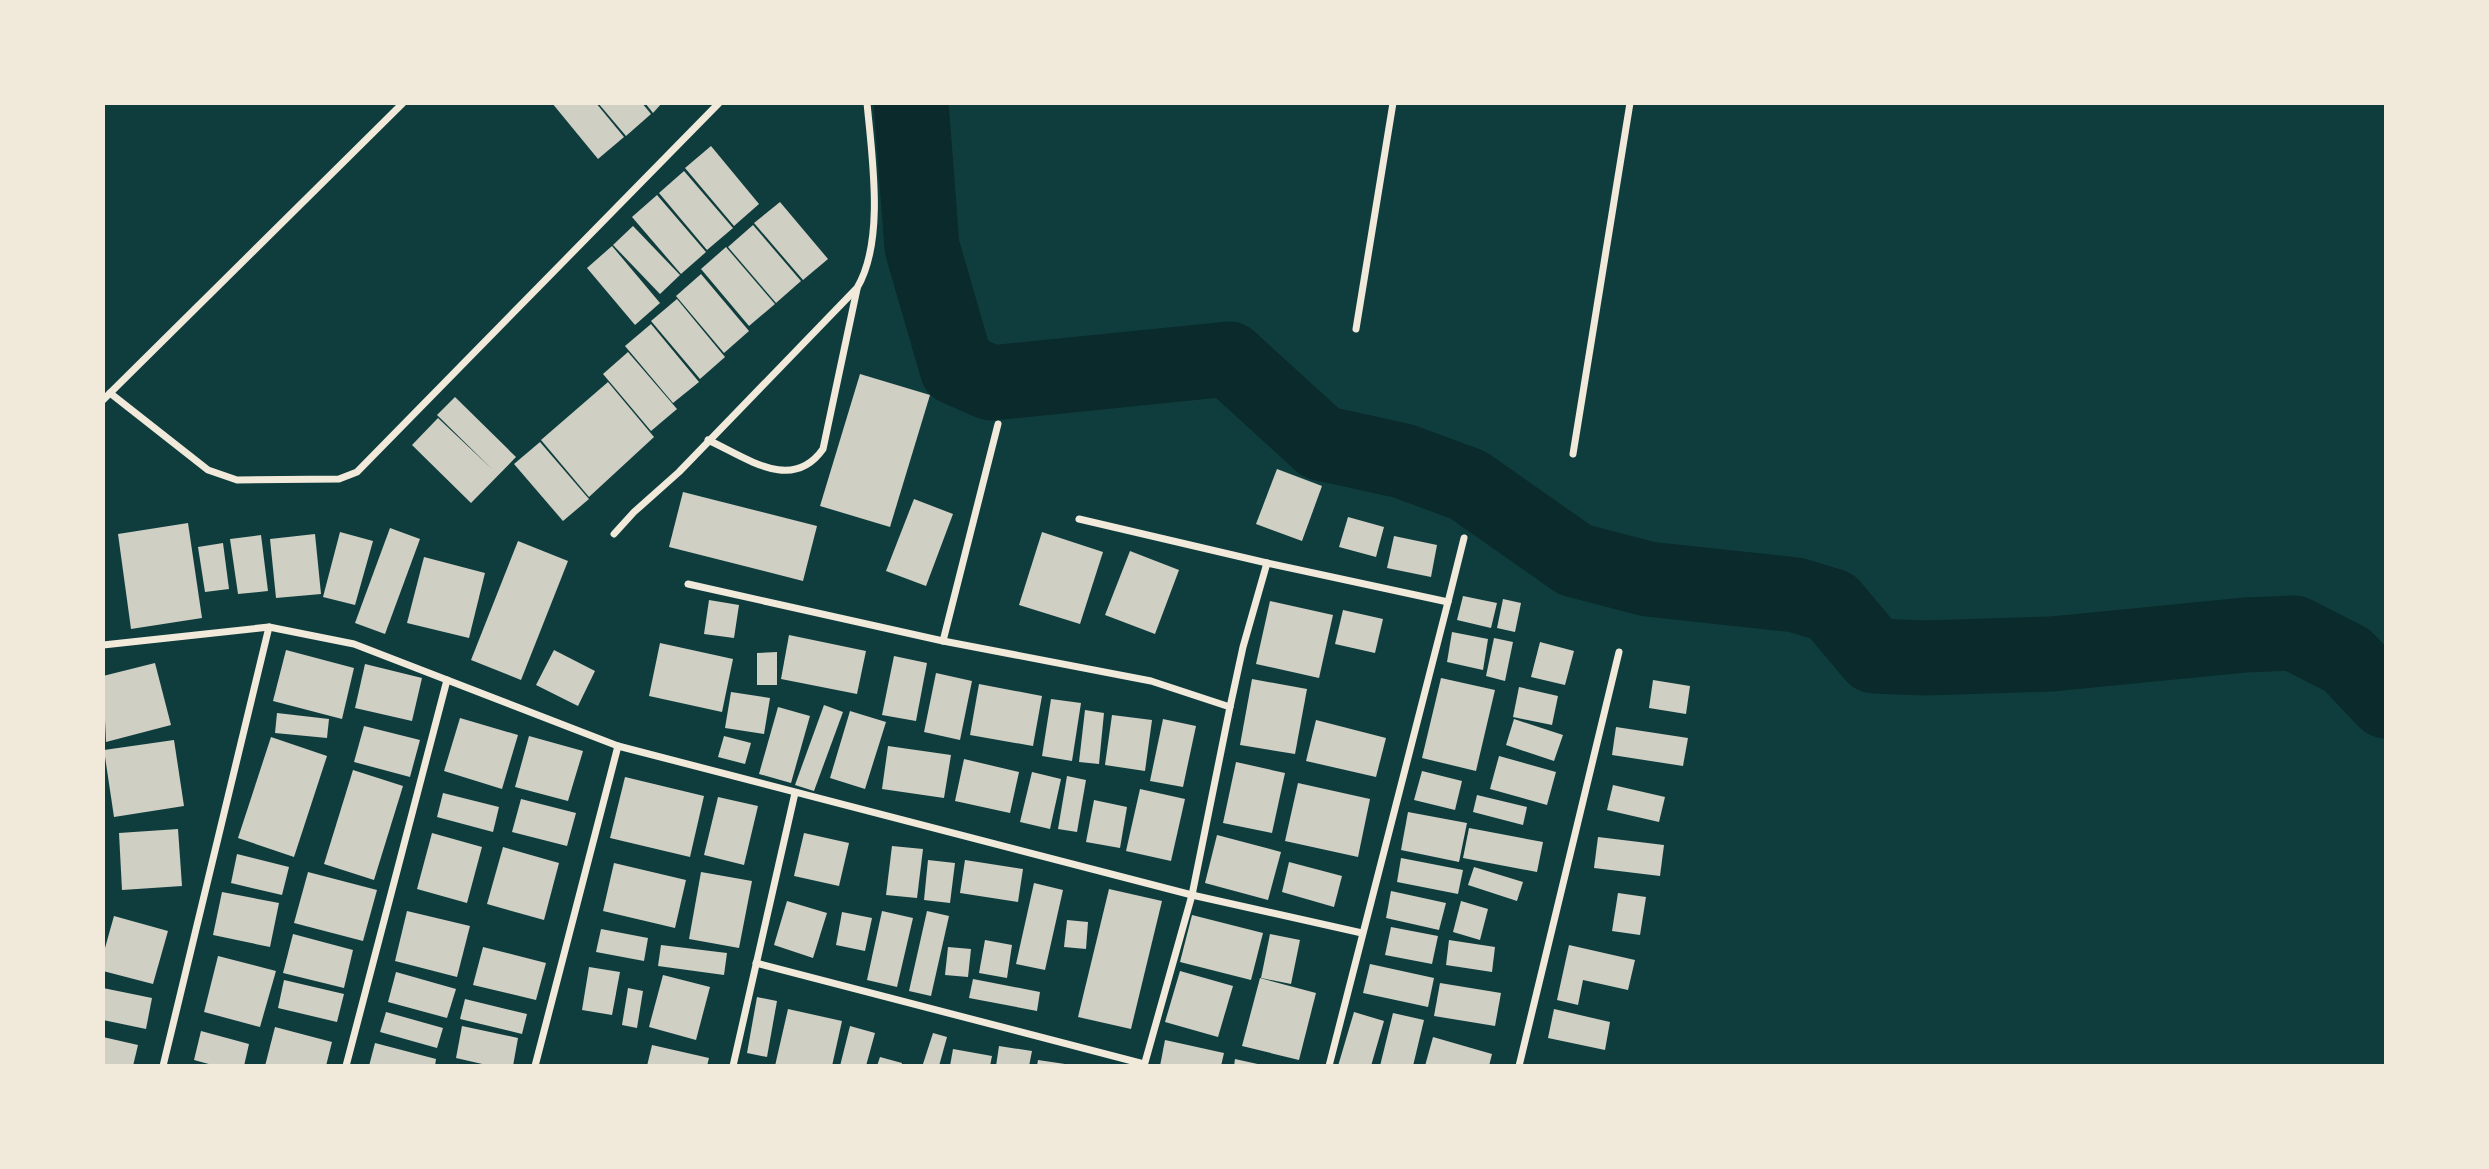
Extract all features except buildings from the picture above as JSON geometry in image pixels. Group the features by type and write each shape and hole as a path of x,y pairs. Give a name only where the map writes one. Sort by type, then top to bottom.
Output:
{"street":[{"path":"103,400 403,103"},
{"path":"110,393 208,470 223,477 237,480 339,479 357,472 719,103"},
{"path":"614,534 857,288 867,272 873,248 867,103"},
{"path":"1356,328 1393,103"},
{"path":"1573,454 1630,103"},
{"path":"708,440 778,472 797,471 812,465 823,449 857,288"},
{"path":"943,641 998,424"},
{"path":"1079,519 1448,602"},
{"path":"1329,1066 1464,538"},
{"path":"756,963 1144,1065 1192,895 1243,647 1267,563"},
{"path":"688,584 943,641 1151,681 1230,707"},
{"path":"103,645 269,626 354,643 618,746 1192,895 1362,933"},
{"path":"163,1066 269,626"},
{"path":"1520,1066 1619,652"},
{"path":"346,1066 447,680"},
{"path":"535,1066 618,746"},
{"path":"733,1066 795,793"}],"waterway":[{"path":"911,103 922,247 957,368 991,383 1229,359 1321,443 1403,461 1468,485 1575,560 1648,579 1796,595 1832,606 1874,656 1924,658 2052,654 2245,635 2294,633 2347,660 2386,701"}]}
